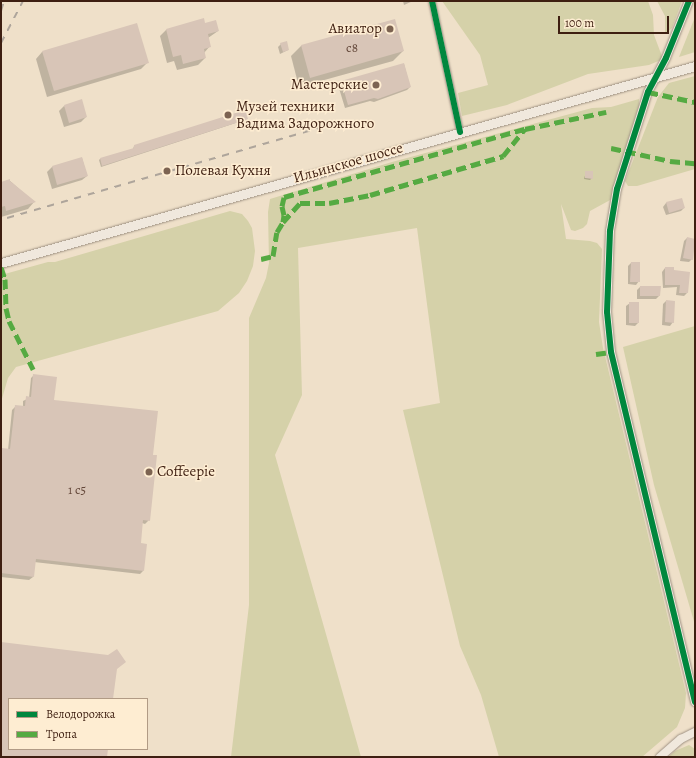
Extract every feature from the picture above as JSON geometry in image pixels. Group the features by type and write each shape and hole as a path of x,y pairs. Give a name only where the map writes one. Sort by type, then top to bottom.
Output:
{"main road":[{"name":"Ильинское шоссе","path":"1,263 695,66"}],"street":[{"path":"432,1 460,132"},
{"path":"688,1 666,58 648,92 617,189 609,247 608,327 611,352 620,391 695,702"},
{"path":"660,757 681,740 695,732"}],"shaded area":[{"path":"442,1 648,1 653,15 654,35 663,59 649,65 588,74 507,105 462,116 458,93 488,85 480,55"},
{"path":"657,1 682,1 672,28 665,34 665,16"},
{"path":"695,17 695,52 679,57"},
{"path":"695,76 695,169 637,186 628,186 625,181 658,97 669,83"},
{"path":"639,99 639,106 622,160 612,199 590,211 587,224 583,228 575,231 571,230 561,204 566,239 590,241 597,243 602,249 599,322 603,348 686,693 685,708 677,727 642,757 499,757 481,695 460,646 403,410 440,403 417,228 298,248 302,395 275,455 361,757 231,757 249,605 249,318 266,278 269,263 268,212 270,199 392,162 592,108 611,107"},
{"path":"230,211 242,214 248,221 252,228 255,251 253,266 247,281 239,293 218,311 16,367 8,378 1,402 1,275 48,262 55,262"},
{"path":"695,326 695,625 654,485 623,347"},
{"path":"689,745 695,749 695,757 668,757 675,751"}],"building":[{"path":"204,18 205,23 216,20 219,31 208,34 211,47 204,49 206,58 183,64 181,55 173,57 166,29"},
{"path":"395,19 404,51 310,78 301,45"},
{"path":"137,23 149,63 54,91 42,51"},
{"path":"287,41 289,50 283,52 280,43"},
{"name":"Мастерские","path":"404,63 411,87 378,99 374,98 348,105 341,81"},
{"path":"82,99 87,117 69,123 64,105"},
{"path":"245,110 248,119 102,166 100,158 134,148 134,145"},
{"path":"82,157 88,176 57,185 52,166"},
{"path":"585,171 593,171 593,179 585,178"},
{"path":"10,179 10,181 36,202 6,211 5,206 1,207 1,182"},
{"path":"682,198 685,208 669,213 666,202"},
{"path":"687,237 695,239 693,260 683,258"},
{"path":"631,262 640,262 640,282 630,282"},
{"path":"665,267 674,267 674,270 690,272 688,293 679,293 680,285 665,285"},
{"path":"640,286 661,286 660,296 640,296"},
{"path":"666,300 675,301 674,323 665,322"},
{"path":"629,302 639,302 639,323 629,323"},
{"path":"33,374 57,377 54,400 158,411 153,455 157,455 150,521 143,520 141,543 147,544 144,571 36,559 34,577 1,573 2,448 10,449 15,405 25,406 26,396 31,397"},
{"path":"1,642 108,655 117,649 126,662 117,669 113,698 8,698 8,750 108,750 107,757 1,757"}],"railway":[{"path":"1,11 4,1"},
{"path":"1,43 23,1"},
{"path":"7,218 333,124"}],"marked path":[{"path":"648,92 695,102"},
{"path":"261,259 273,256 277,232 283,222 284,215 282,206 284,197 525,129 606,112"},
{"path":"283,222 300,203 329,203 370,195 503,156 525,129"},
{"path":"611,148 670,161 695,163"},
{"path":"1,267 5,279 6,308 9,321 33,369"},
{"path":"596,354 611,352"}],"cycle path":[{"path":"432,1 460,132"},
{"path":"689,1 666,58 648,92 617,189 610,231 607,312 611,352 695,702"}],"place":[{"name":"Авиатор","path":"390,29"},
{"name":"Мастерские","path":"376,85"},
{"name":"Музей техники Вадима Задорожного","path":"228,115"},
{"name":"Полевая Кухня","path":"167,171"},
{"name":"Coffeepie","path":"149,472"}]}
